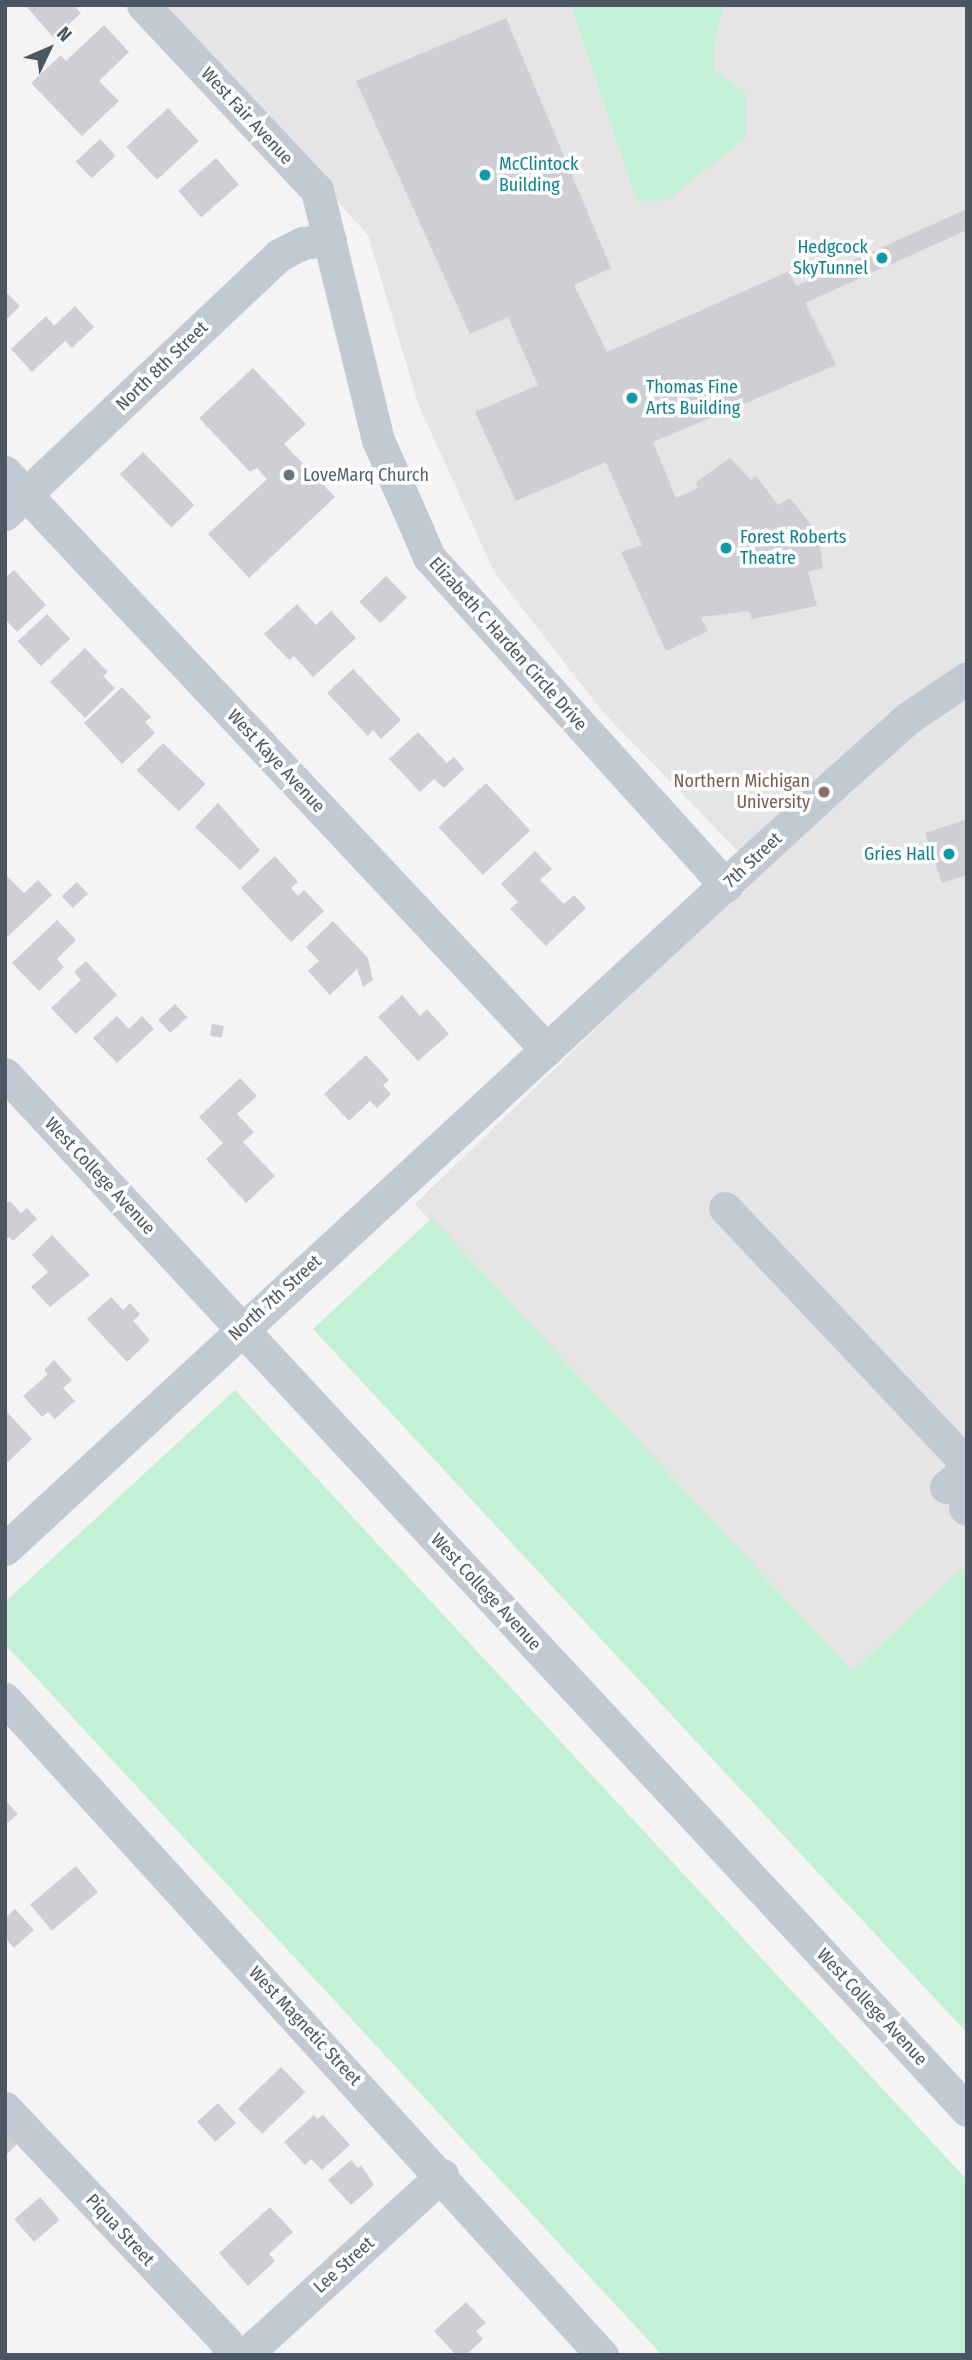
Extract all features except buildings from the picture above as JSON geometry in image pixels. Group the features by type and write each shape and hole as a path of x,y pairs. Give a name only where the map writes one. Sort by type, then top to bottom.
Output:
{"street":[{"name":"West Fair Avenue","path":"143,5 317,190 330,239"},
{"name":"North 8th Street","path":"12,493 279,255 303,243 330,239"},
{"name":"Elizabeth C Harden Circle Drive","path":"330,239 378,440 429,557 726,886"},
{"name":"West Kaye Avenue","path":"12,493 547,1050"},
{"name":"7th Street","path":"547,1050 908,718 967,678"},
{"name":"North 7th Street","path":"5,1549 241,1328 547,1050"},
{"name":"West College Avenue","path":"5,1074 967,2110"},
{"path":"725,1208 962,1488"},
{"name":"West Magnetic Street","path":"5,1699 442,2175 602,2355"},
{"name":"Piqua Street","path":"5,2108 226,2342 230,2355"},
{"name":"Lee Street","path":"245,2355 442,2175"}],"shaded area":[{"name":"Northern Michigan University","path":"158,5 967,5 967,1572 963,1569 852,1671 415,1204 758,872 602,711 494,572 418,403 368,235"}],"green space":[{"path":"571,5 724,5 714,44 715,72 746,93 745,139 666,201 637,201"},
{"path":"432,1218 852,1671 963,1568 967,1572 967,2033 313,1329"},
{"path":"235,1390 967,2180 967,2355 662,2355 5,1644 5,1602"}],"place":[{"name":"McClintock Building","path":"485,175"},
{"name":"Hedgcock SkyTunnel","path":"882,258"},
{"name":"Thomas Fine Arts Building","path":"632,398"},
{"name":"LoveMarq Church","path":"289,475"},
{"name":"Forest Roberts Theatre","path":"726,548"},
{"name":"Northern Michigan University","path":"824,792"},
{"name":"Gries Hall","path":"949,854"}]}
